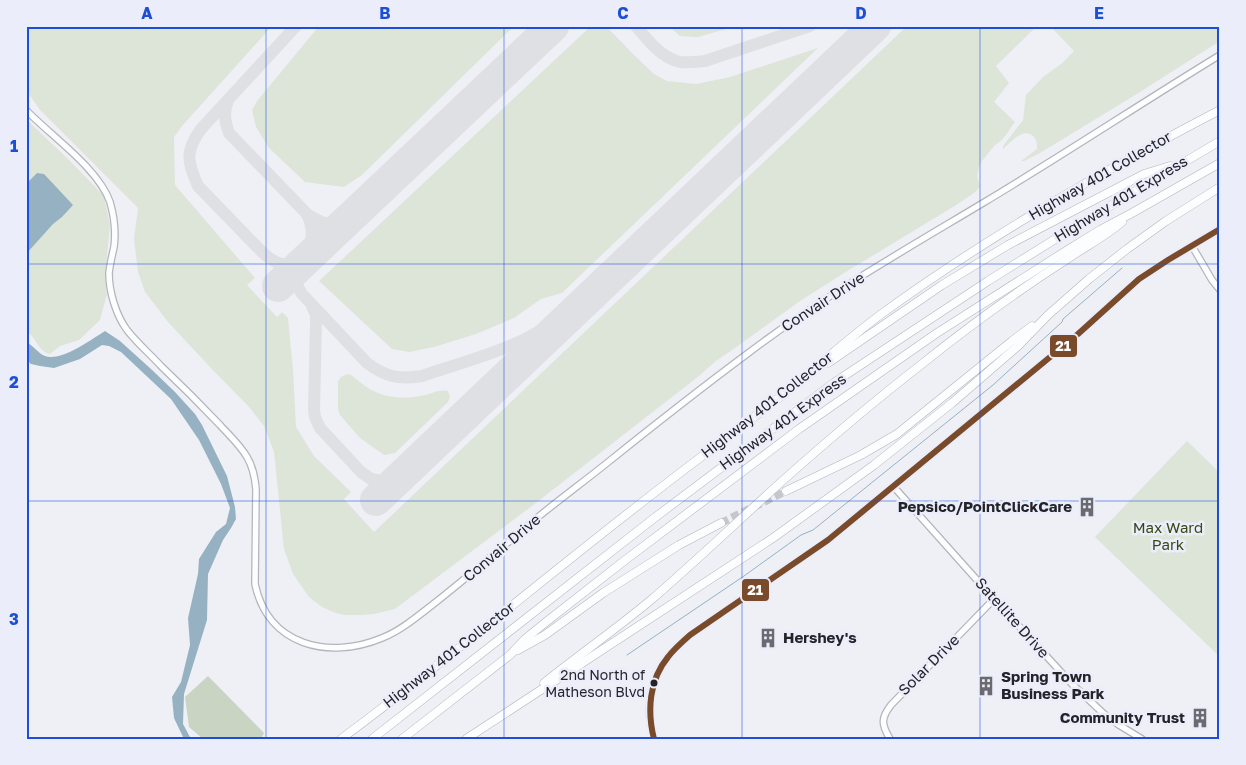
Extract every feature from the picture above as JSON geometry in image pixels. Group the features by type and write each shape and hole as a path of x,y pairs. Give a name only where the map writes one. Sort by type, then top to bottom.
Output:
{"highway":[{"name":"Highway 401 Collector","path":"341,739 644,500 776,399 879,316 985,243 1142,151 1220,110"},
{"name":"Highway 401 Express","path":"372,739 653,519 835,382 1022,259 1220,141"},
{"path":"776,399 942,285 1008,244 1144,174 1184,161"},
{"name":"Highway 401 Express","path":"402,739 510,655 525,639 546,622 693,508 806,424 896,361 1085,239 1220,163"},
{"path":"466,739 773,538 874,465 959,397 1018,346 1048,315 1089,279 1166,221 1220,187"},
{"path":"511,709 652,599 831,439 923,362 998,306 1114,229 1132,213"},
{"path":"786,491 861,455 897,434 1012,341 1048,315"},
{"path":"510,655 545,635 603,593 679,545 721,523"}],"street":[{"name":"Convair Drive","path":"26,110 87,167 105,191 110,202 115,237 110,281 113,299 127,330 239,445 250,463 256,489 255,584 266,614 278,627 300,642 316,646 342,648 367,644 381,639 412,621 474,572 534,520 623,450 744,356 811,308 1046,165 1220,55"},
{"path":"654,739 650,718 651,693 662,664 690,635 828,540 1078,334 1139,279 1162,263 1220,229"},
{"path":"1192,246 1220,290"},
{"name":"Satellite Drive","path":"893,486 1072,684 1111,720 1142,739"},
{"name":"Solar Drive","path":"890,739 884,728 885,713 994,599"}],"green space":[{"path":"26,26 272,26 174,137 175,185 255,278 247,285 277,317 282,312 288,318 296,427 314,456 351,492 344,499 374,532 907,26 1037,26 996,66 1009,83 994,102 1015,122 1004,138 995,145 982,161 977,176 980,186 974,193 800,301 716,361 532,506 395,609 374,614 344,615 322,607 309,597 293,574 284,549 274,452 264,426 250,408 168,322 145,292 138,272 134,239 138,208 40,110 26,90"},
{"path":"319,26 514,26 362,175 344,187 305,182 269,148 256,127 252,110 257,101"},
{"path":"591,26 606,26 654,74 667,81 696,84 730,77 818,48 562,293 541,299 514,318 476,334 434,347 409,352 392,349 319,281"},
{"path":"669,26 737,26 698,37 680,36"},
{"path":"1050,26 1220,26 1220,41 1040,153 1021,161 1037,149 1034,137 1026,133 1022,134 1003,149 1003,146 1023,120 1026,95 1043,77 1061,64 1074,51"},
{"path":"26,119 104,196 110,225 105,278 107,294 100,320 79,340 60,346 50,354 42,350 26,331"},
{"path":"347,374 371,390 386,396 412,397 448,391 450,397 448,402 395,453 384,455 360,438 340,415 338,409 338,381"},
{"name":"Max Ward Park","path":"1187,441 1220,473 1220,657 1095,537"},
{"path":"208,676 264,733 261,739 203,739 189,727 185,697"}],"water":[{"path":"37,173 44,174 73,205 26,254 26,184"},
{"path":"105,331 120,341 151,369 195,414 227,476 235,507 236,519 223,540 208,574 207,620 184,694 183,724 191,739 184,739 174,718 172,697 181,682 190,645 188,618 198,574 199,559 216,532 226,524 230,508 221,484 199,440 171,399 121,352 102,345 80,359 54,368 31,364 26,359 26,342 43,355 52,357 68,353"}],"waterway":[{"path":"627,655 801,535 813,530 993,385 1063,319 1122,268"}],"taxiway":[{"path":"296,26 201,129 192,144 189,157 198,186 263,253 272,260 285,265 302,262"},
{"path":"636,26 661,53 680,62 705,61 810,26"},
{"path":"228,101 225,117 229,133 307,214 318,221 328,224 350,219"},
{"path":"307,214 311,224 312,238 305,252 297,260 294,268 295,279 300,291 367,363 380,372 393,376 406,378 422,376 500,350 541,330 587,299"},
{"path":"312,306 316,315 314,410 320,428 361,472 371,479 383,481 407,470"}],"runway":[{"path":"278,286 553,26"},
{"path":"376,500 875,26"}],"tunnel":[{"path":"721,523 786,491"}],"transit line":[{"name":"21","path":"654,739 650,707 653,686 670,654 684,640 828,540 1078,334 1139,279 1220,229"}],"place":[{"name":"Pepsico/PointClickCare","path":"1087,507"},
{"name":"Hershey's","path":"768,638"},
{"name":"2nd North of Matheson Blvd","path":"654,683"},
{"name":"Spring Town Business Park","path":"986,686"},
{"name":"Community Trust","path":"1200,718"}]}
